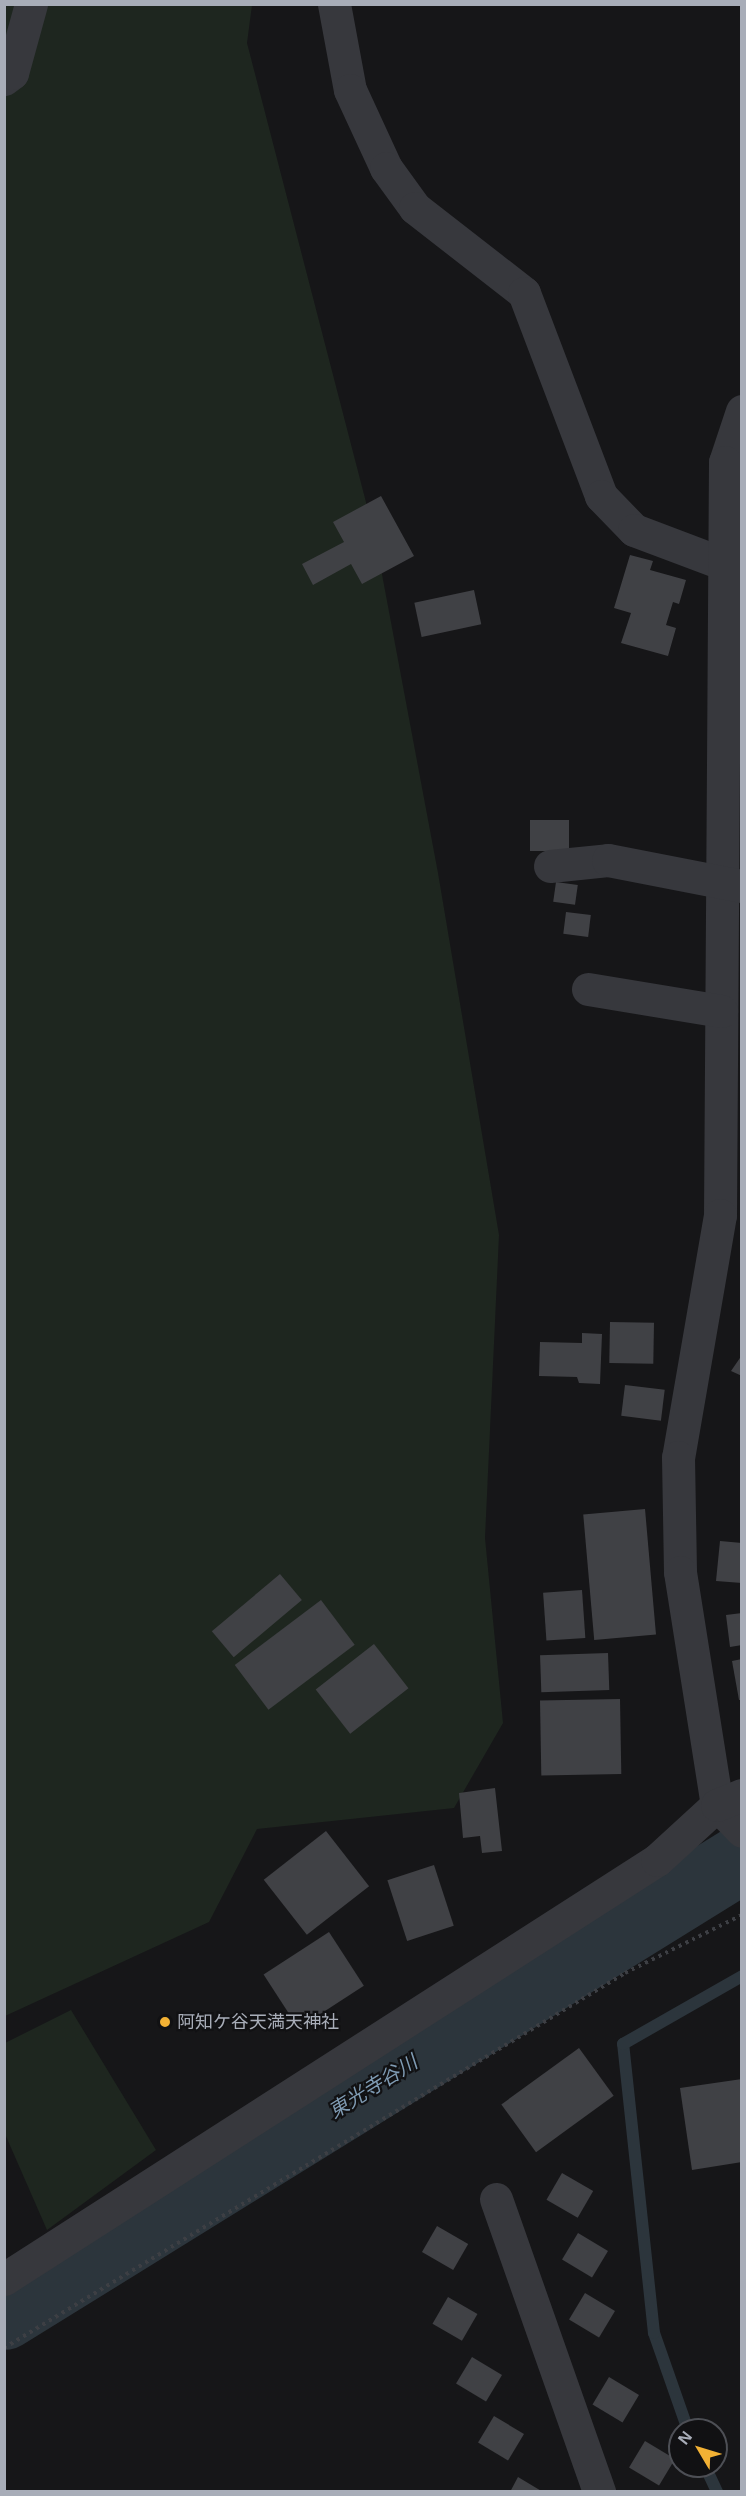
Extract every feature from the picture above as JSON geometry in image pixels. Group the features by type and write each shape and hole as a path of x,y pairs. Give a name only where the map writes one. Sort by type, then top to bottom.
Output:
{"street":[{"path":"4,79 12,73 31,4"},
{"path":"334,4 350,90 386,168 415,208 524,293 601,496 634,530 724,564"},
{"path":"741,411 725,462 724,564 732,883 721,1011 720,1215 678,1457 680,1572 729,1800 741,1831"},
{"path":"550,866 608,860 732,883"},
{"path":"588,989 721,1011"},
{"path":"4,2279 657,1860 729,1800"},
{"path":"496,2199 599,2492"}],"path":[{"path":"4,2348 625,1973 741,1915"}],"shaded area":[{"path":"4,5 252,5 247,43 375,537 438,873 499,1235 485,1538 503,1723 454,1808 257,1829 209,1922 5,2016"},
{"path":"71,2010 156,2150 47,2230 5,2134 5,2043"}],"building":[{"path":"381,496 414,556 362,584 351,564 313,585 302,564 344,542 333,522"},
{"path":"630,555 653,561 650,570 686,580 679,604 673,602 666,625 676,628 668,656 621,643 631,613 614,608"},
{"path":"474,590 481,624 422,637 414,603"},
{"path":"530,820 569,820 569,851 530,851"},
{"path":"556,882 578,885 575,905 553,902"},
{"path":"566,912 591,915 588,937 563,934"},
{"path":"610,1322 654,1323 653,1364 609,1363"},
{"path":"582,1333 602,1334 600,1384 579,1383 577,1377 539,1376 540,1342 582,1343"},
{"path":"742,1355 742,1376 731,1371"},
{"path":"625,1385 665,1390 661,1421 621,1416"},
{"path":"645,1509 656,1635 594,1640 583,1514"},
{"path":"720,1541 742,1543 742,1583 716,1581"},
{"path":"280,1574 302,1600 234,1657 212,1631"},
{"path":"582,1590 585,1638 546,1641 543,1593"},
{"path":"321,1600 355,1645 268,1710 235,1665"},
{"path":"742,1613 742,1645 730,1647 726,1615"},
{"path":"374,1644 408,1688 350,1734 316,1690"},
{"path":"608,1653 609,1690 541,1692 540,1655"},
{"path":"742,1659 742,1700 739,1700 732,1661"},
{"path":"620,1699 621,1774 541,1775 540,1700"},
{"path":"495,1788 502,1851 482,1853 480,1836 463,1838 459,1793"},
{"path":"326,1831 369,1886 307,1935 264,1880"},
{"path":"434,1865 454,1926 407,1941 387,1880"},
{"path":"329,1932 364,1986 298,2028 264,1974"},
{"path":"579,2048 614,2096 536,2152 501,2104"},
{"path":"742,2079 742,2162 692,2170 680,2088"},
{"path":"562,2173 593,2191 578,2218 546,2200"},
{"path":"437,2226 468,2244 453,2270 422,2252"},
{"path":"578,2233 608,2251 592,2278 562,2260"},
{"path":"585,2293 615,2311 599,2338 569,2320"},
{"path":"448,2297 477,2314 462,2341 433,2324"},
{"path":"472,2357 502,2375 486,2402 456,2384"},
{"path":"609,2377 639,2395 623,2422 593,2404"},
{"path":"494,2416 524,2434 508,2461 478,2443"},
{"path":"645,2441 668,2455 668,2471 659,2486 629,2468"},
{"path":"518,2477 543,2492 510,2492"}],"waterway":[{"name":"東光寺谷川","path":"4,2315 742,1858"},
{"path":"684,2418 654,2333 623,2044 742,1976"},
{"path":"711,2478 717,2492"}],"place":[{"name":"阿知ケ谷天満天神社","path":"165,2022"}]}
